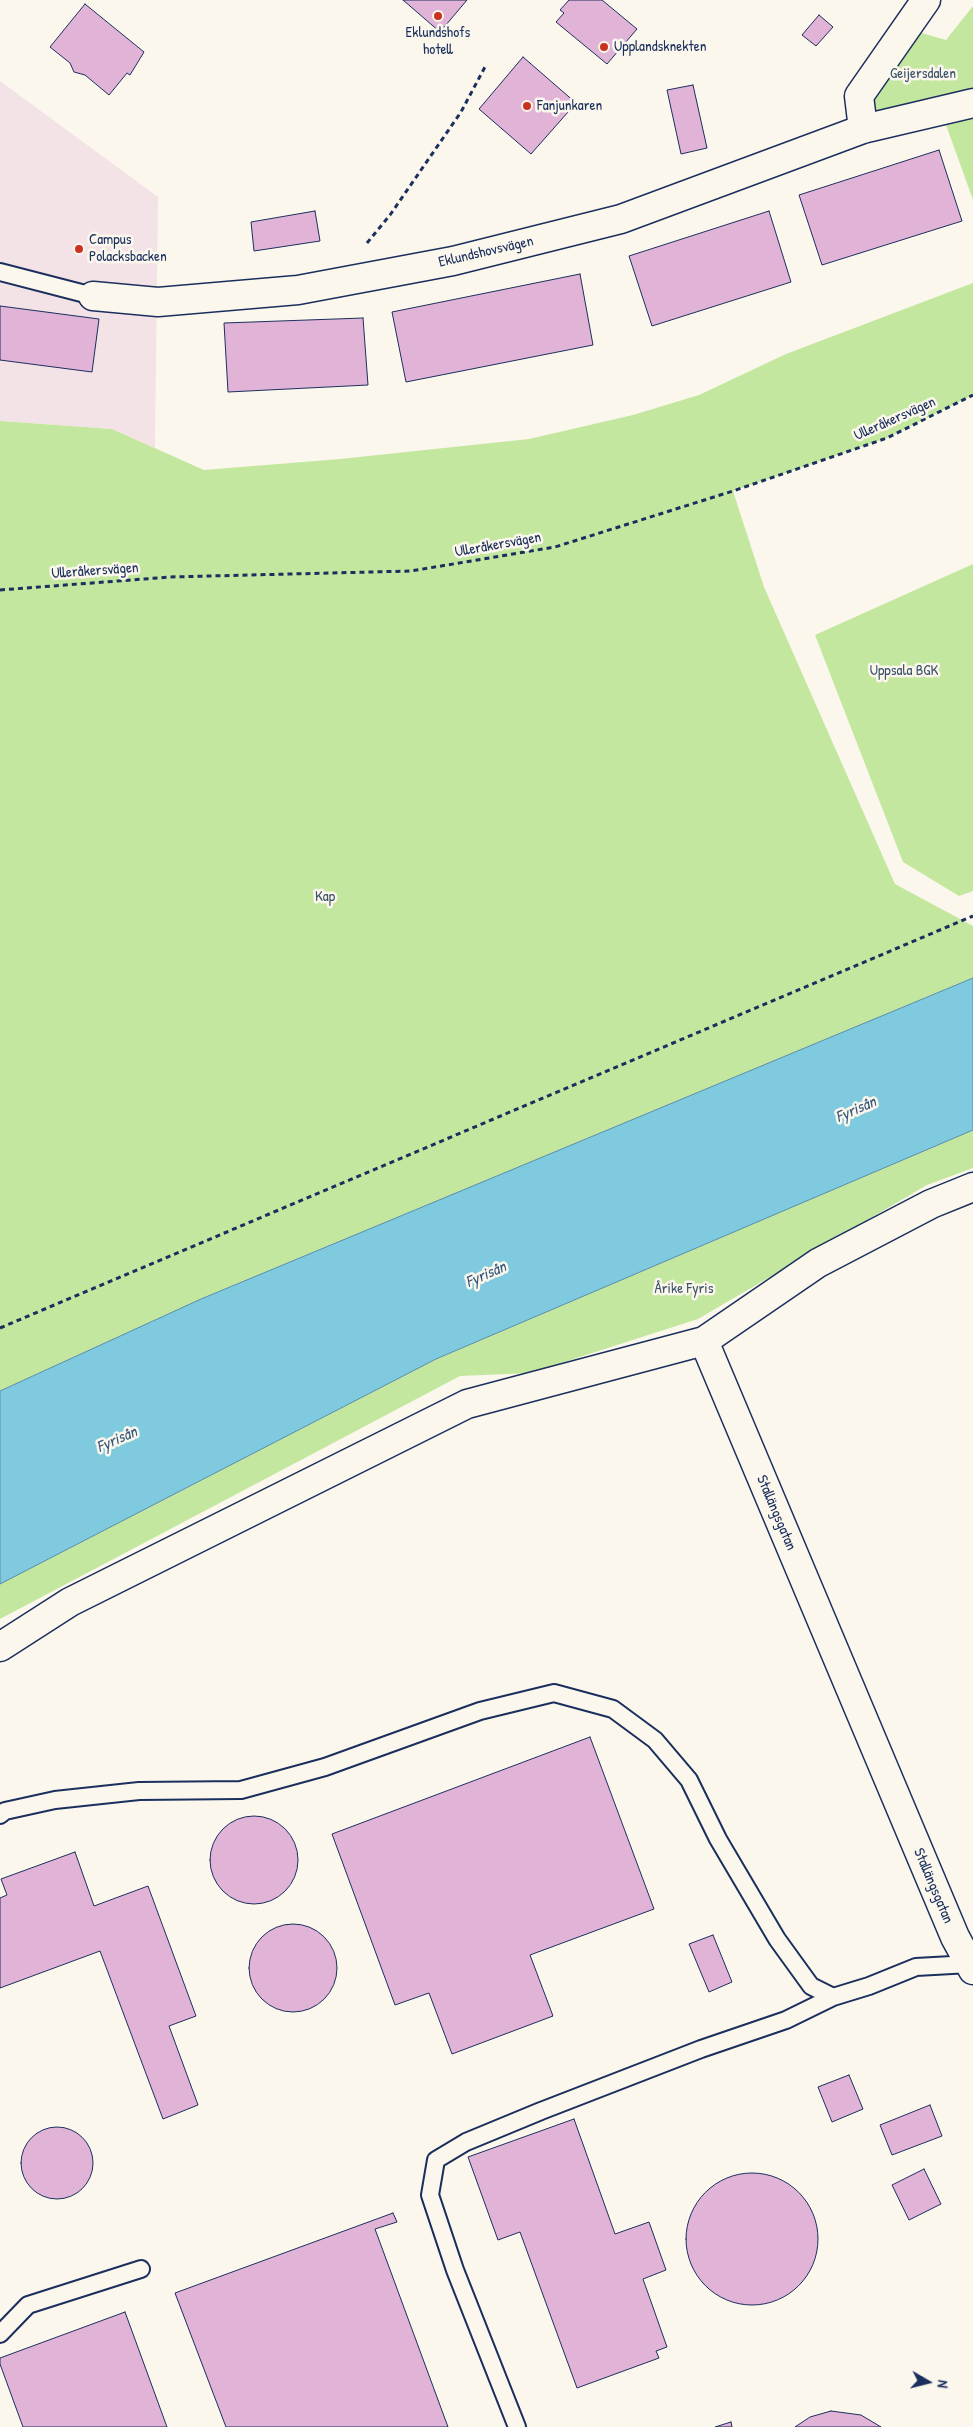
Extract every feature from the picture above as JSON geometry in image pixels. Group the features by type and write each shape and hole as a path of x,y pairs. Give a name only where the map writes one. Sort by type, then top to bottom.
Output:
{"street":[{"path":"863,129 859,96 926,0"},
{"name":"Eklundshovsvägen","path":"93,296 158,302 298,290 453,262 621,219 863,129 973,104"},
{"path":"0,1647 70,1602 467,1404 704,1341 818,1263 930,1204 973,1187"},
{"name":"Stallängsgatan","path":"704,1341 955,1937 971,1967"}],"lane":[{"path":"0,272 93,296"},
{"path":"0,1815 5,1810 65,1799 140,1791 240,1790 325,1767 480,1711 554,1693 613,1709 655,1740 689,1780 718,1839 777,1939 811,1986 833,1997"},
{"path":"517,2427 455,2270 430,2195 436,2160 466,2142 532,2115 701,2050 786,2020 833,1997 868,1986 916,1967 971,1967"},
{"path":"0,2334 28,2305 141,2269"}],"path":[{"path":"343,282 363,248 390,215 461,112 486,65"},
{"name":"Ulleråkersvägen","path":"0,590 170,577 411,571 555,547 733,491 887,438 973,395"},
{"path":"0,1328 973,916"}],"shaded area":[{"name":"Campus Polacksbacken","path":"0,81 158,197 155,448 112,429 0,421"}],"green space":[{"name":"Geijersdalen","path":"973,6 973,200 941,111 863,129 859,96 905,28 946,40"},
{"name":"Kap","path":"973,283 973,395 887,438 733,491 764,587 895,884 973,926 973,978 201,1299 0,1391 0,421 112,429 204,470 340,459 529,439 633,415 699,395 786,354"},
{"name":"Uppsala BGK","path":"973,564 973,891 959,896 903,862 815,635"},
{"name":"Årike Fyris","path":"973,1130 973,1168 927,1185 698,1319 530,1373 460,1376 0,1619 0,1584 436,1359"}],"water":[{"name":"Fyrisån","path":"973,978 973,1130 436,1359 0,1584 0,1391 201,1299"}],"building":[{"name":"Eklundshofs hotell","path":"403,0 467,0 440,32"},
{"name":"Upplandsknekten","path":"569,0 602,0 637,29 607,64 556,22 564,13 560,10"},
{"path":"85,4 144,52 130,75 127,73 109,95 85,75 74,72 70,63 50,47"},
{"path":"819,15 833,27 816,46 802,35"},
{"name":"Fanjunkaren","path":"523,57 576,103 531,154 479,109"},
{"path":"693,85 707,148 681,154 667,90"},
{"path":"939,150 962,221 822,265 799,195"},
{"path":"315,211 320,241 254,251 251,222"},
{"path":"769,211 791,282 652,326 629,256"},
{"path":"580,274 593,345 406,382 392,312"},
{"path":"0,306 99,319 92,372 0,360"},
{"path":"363,318 368,385 228,392 224,323"},
{"path":"590,1737 654,1909 530,1955 553,2016 452,2054 429,1993 395,2005 332,1834"},
{"path":"254,1816 271,1819 285,1829 295,1843 298,1860 295,1877 285,1891 271,1901 254,1904 237,1901 223,1891 213,1877 210,1860 213,1843 223,1829 237,1819"},
{"path":"75,1852 94,1906 148,1886 196,2016 169,2026 198,2105 163,2119 100,1951 0,1988 0,1898 7,1895 1,1879"},
{"path":"293,1924 310,1927 324,1937 334,1951 337,1968 334,1985 324,1999 310,2009 293,2012 276,2009 262,1999 252,1985 249,1968 252,1951 262,1937 276,1927"},
{"path":"713,1935 732,1982 709,1992 689,1944"},
{"path":"849,2075 863,2109 832,2122 818,2087"},
{"path":"930,2105 942,2136 892,2155 880,2125"},
{"path":"574,2119 615,2234 649,2222 666,2270 643,2279 667,2347 656,2351 659,2358 577,2388 520,2232 498,2240 468,2157"},
{"path":"57,2127 77,2133 87,2143 93,2163 87,2183 77,2193 57,2199 37,2193 27,2183 21,2163 27,2143 37,2133"},
{"path":"924,2169 941,2204 909,2220 892,2185"},
{"path":"752,2173 765,2174 777,2178 799,2192 813,2214 817,2226 817,2252 813,2264 799,2286 777,2300 765,2304 752,2305 739,2304 727,2300 705,2286 691,2264 687,2252 686,2239 687,2226 691,2214 705,2192 727,2178 739,2174"},
{"path":"393,2213 397,2222 375,2229 448,2427 226,2427 175,2293"},
{"path":"125,2312 167,2427 23,2427 0,2364 0,2358"},
{"path":"831,2411 861,2415 881,2427 795,2427 810,2417"},
{"path":"731,2422 732,2427 715,2427"}],"place":[{"name":"Eklundshofs hotell","path":"438,16"},
{"name":"Upplandsknekten","path":"604,47"},
{"name":"Fanjunkaren","path":"527,106"},
{"name":"Campus Polacksbacken","path":"79,249"}]}
